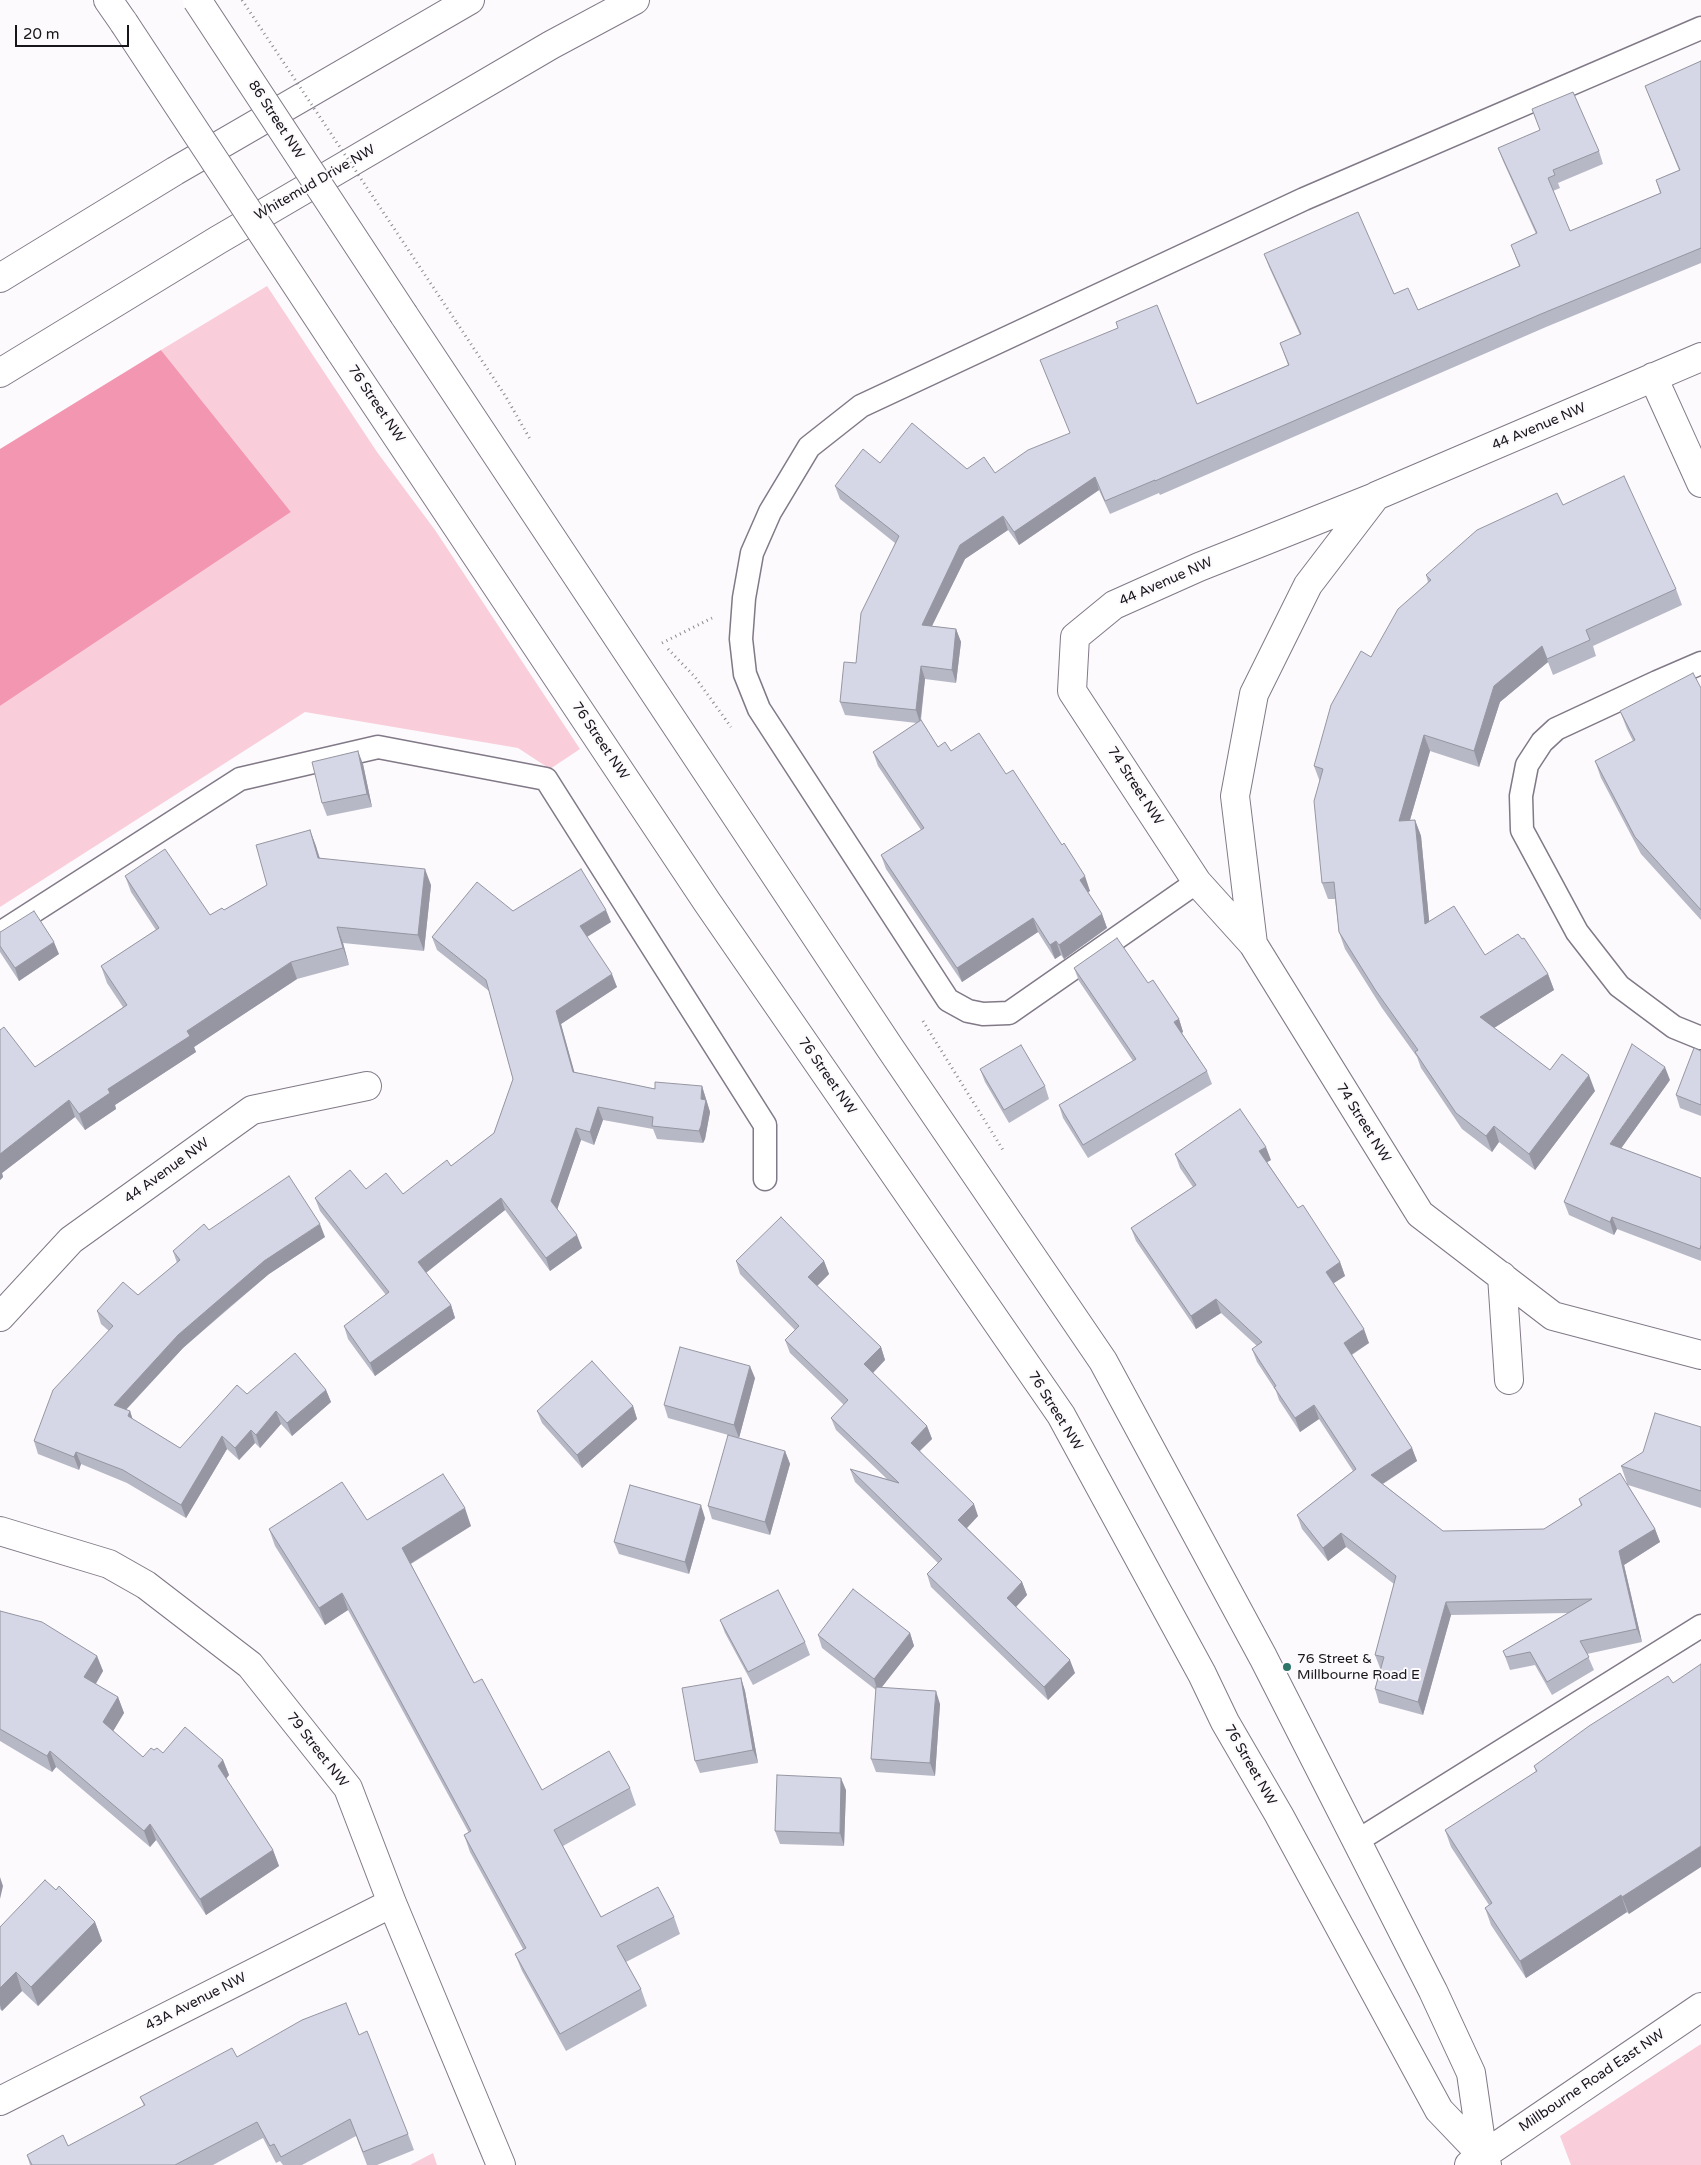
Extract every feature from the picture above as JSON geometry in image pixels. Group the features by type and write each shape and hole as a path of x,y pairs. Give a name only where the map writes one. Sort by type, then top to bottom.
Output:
{"main road":[{"name":"76 Street NW","path":"108,0 707,902 1061,1415 1202,1674 1225,1722 1279,1815 1439,2110 1479,2162"},
{"name":"86 Street NW","path":"197,0 890,1048 1103,1361 1263,1658 1356,1841"},
{"path":"0,278 192,161 470,0"},
{"name":"Whitemud Drive NW","path":"0,373 226,235 552,45 635,0"},
{"name":"44 Avenue NW","path":"1075,637 1114,605 1198,567 1376,496 1701,357"},
{"path":"1653,378 1701,483"},
{"name":"44 Avenue NW","path":"1254,694 1308,585 1376,496"},
{"name":"74 Street NW","path":"1075,637 1072,690 1198,882 1253,944 1420,1214 1553,1316 1701,1355"},
{"name":"74 Street NW","path":"1253,944 1234,796 1254,694"},
{"name":"44 Avenue NW","path":"0,1317 71,1240 252,1110 367,1086"},
{"path":"1502,1276 1509,1380"},
{"name":"79 Street NW","path":"0,1531 109,1564 146,1585 250,1665 348,1788 392,1903 501,2165"},
{"path":"1356,1841 1428,1982 1471,2073 1479,2162"},
{"name":"43A Avenue NW","path":"0,2101 392,1903"},
{"name":"Millbourne Road East NW","path":"1479,2162 1701,2007"}],"lane":[{"path":"1198,882 1009,1013 983,1014 968,1010 948,1000 759,710 745,674 741,639 744,602 752,553 770,512 809,447 861,406 1304,199 1701,28"},
{"path":"1701,664 1657,682 1556,729 1542,742 1527,765 1520,796 1522,830 1577,932 1619,986 1674,1027 1701,1038"},
{"path":"0,933 240,779 378,747 546,779 765,1126 765,1179"},
{"path":"1356,1841 1701,1626"}],"path":[{"path":"242,0 457,323"},
{"path":"661,643 744,602"}],"shaded area":[{"path":"267,286 377,452 435,530 580,749 550,769 518,748 305,712 0,907 0,706 291,512 161,350"},
{"path":"161,350 291,512 0,706 0,449"},
{"path":"1701,2044 1701,2165 1571,2165 1560,2136"},
{"path":"433,2153 437,2165 410,2165"}],"building":[{"path":"1701,61 1701,248 1541,314 1105,501 1095,477 1014,532 1003,516 960,545 922,625 956,629 952,670 921,666 916,710 840,702 844,662 856,663 861,613 899,536 835,486 863,449 880,463 912,423 967,469 984,457 995,473 1028,450 1070,433 1040,360 1118,328 1116,322 1157,305 1197,404 1289,365 1280,343 1301,334 1264,254 1358,212 1394,294 1408,288 1418,310 1520,266 1511,245 1537,233 1498,148 1540,130 1532,109 1573,92 1599,151 1553,170 1555,175 1548,178 1570,231 1661,193 1656,180 1680,170 1645,86"},
{"path":"1624,476 1676,589 1586,630 1590,640 1547,659 1542,646 1494,686 1474,751 1424,735 1399,821 1415,820 1425,924 1454,906 1485,955 1518,934 1522,939 1524,938 1548,974 1480,1017 1550,1070 1562,1054 1589,1075 1529,1154 1494,1126 1486,1136 1456,1113 1415,1052 1418,1050 1376,991 1339,932 1334,882 1322,883 1314,801 1323,769 1314,766 1331,705 1361,651 1371,657 1398,609 1431,580 1426,575 1477,530 1557,493 1563,505"},
{"path":"1693,673 1701,688 1701,910 1635,837 1595,761 1635,740 1620,711"},
{"path":"921,720 938,747 945,742 951,751 979,733 1006,774 1013,770 1062,845 1064,843 1085,876 1080,880 1102,914 1059,945 1056,941 1050,945 1033,918 957,968 881,855 924,828 873,752"},
{"path":"358,751 367,794 322,803 312,762"},
{"path":"310,830 318,858 425,869 418,935 337,927 343,948 291,962 187,1031 190,1036 108,1089 110,1093 79,1114 69,1100 0,1154 0,1030 4,1027 35,1067 127,1005 101,966 159,928 125,876 165,849 210,915 222,908 224,910 267,885 256,845"},
{"path":"581,869 606,910 580,926 612,974 556,1011 573,1072 655,1089 655,1082 702,1086 701,1099 706,1100 699,1131 652,1126 653,1117 598,1107 590,1132 576,1128 551,1201 577,1235 546,1258 501,1198 418,1262 451,1305 370,1363 344,1326 389,1292 315,1198 350,1170 366,1189 386,1173 403,1194 447,1160 451,1166 494,1133 513,1079 486,980 432,937 477,882 513,911"},
{"path":"34,911 54,942 15,968 0,946 0,932"},
{"path":"1117,938 1148,983 1153,980 1179,1019 1174,1022 1207,1071 1083,1145 1059,1105 1136,1059 1074,968"},
{"path":"1632,1044 1665,1067 1610,1144 1701,1178 1700,1249 1612,1217 1610,1222 1564,1202"},
{"path":"1021,1045 1045,1086 1004,1110 980,1069"},
{"path":"1694,1048 1701,1051 1701,1105 1676,1095"},
{"path":"1240,1109 1266,1147 1259,1151 1298,1208 1303,1205 1340,1262 1326,1272 1364,1329 1344,1343 1412,1448 1371,1475 1443,1531 1544,1529 1582,1505 1579,1499 1620,1473 1655,1529 1619,1551 1637,1629 1580,1641 1589,1657 1547,1682 1530,1652 1506,1657 1503,1651 1592,1599 1446,1602 1418,1702 1375,1689 1384,1657 1375,1655 1396,1576 1341,1533 1323,1548 1297,1515 1356,1469 1314,1405 1295,1418 1252,1349 1262,1342 1216,1299 1191,1316 1131,1228 1196,1185 1175,1154"},
{"path":"289,1176 320,1224 264,1261 178,1335 114,1405 130,1411 128,1416 180,1448 237,1385 247,1394 295,1353 326,1390 287,1423 276,1411 256,1435 251,1430 235,1448 222,1436 181,1505 123,1470 76,1452 74,1457 34,1441 53,1390 113,1326 97,1311 123,1282 138,1295 180,1260 173,1251 204,1224 209,1230"},
{"path":"781,1217 824,1261 808,1277 881,1347 864,1364 927,1426 911,1443 974,1504 958,1520 1022,1582 1007,1598 1070,1660 1044,1687 927,1574 942,1559 850,1469 899,1483 831,1418 848,1400 785,1340 799,1326 736,1261"},
{"path":"680,1347 750,1366 734,1425 664,1405"},
{"path":"592,1361 633,1406 577,1455 537,1411"},
{"path":"1655,1413 1701,1427 1701,1491 1621,1466 1643,1452"},
{"path":"728,1435 785,1451 765,1522 708,1506"},
{"path":"443,1474 465,1508 402,1548 474,1683 482,1679 542,1790 609,1751 630,1788 554,1830 601,1917 658,1887 674,1917 617,1946 641,1989 560,2034 515,1954 526,1948 464,1835 471,1831 342,1593 319,1608 269,1529 342,1482 367,1520"},
{"path":"630,1485 701,1505 685,1562 614,1542"},
{"path":"853,1589 910,1633 874,1679 818,1635"},
{"path":"778,1590 805,1642 748,1672 720,1620"},
{"path":"0,1611 42,1622 97,1656 84,1677 118,1697 103,1722 143,1757 151,1748 154,1750 157,1748 163,1753 185,1727 223,1760 218,1766 273,1850 200,1899 150,1824 144,1831 50,1751 47,1756 0,1729"},
{"path":"1701,1664 1701,1846 1622,1897 1621,1895 1520,1961 1485,1908 1492,1903 1445,1830 1537,1771 1534,1766 1589,1726 1668,1676 1673,1683"},
{"path":"741,1678 753,1750 695,1761 682,1688"},
{"path":"876,1687 936,1691 930,1763 871,1759"},
{"path":"777,1775 841,1778 840,1833 775,1831"},
{"path":"45,1880 56,1890 59,1886 95,1922 31,1987 16,1972 0,1988 0,1927"},
{"path":"346,2003 359,2035 367,2031 408,2134 363,2152 350,2119 281,2157 274,2144 270,2146 257,2122 175,2165 32,2165 27,2155 63,2135 68,2146 145,2105 140,2097 232,2048 237,2057 302,2020"}],"place":[{"name":"76 Street & Millbourne Road E","path":"1287,1667"}]}
